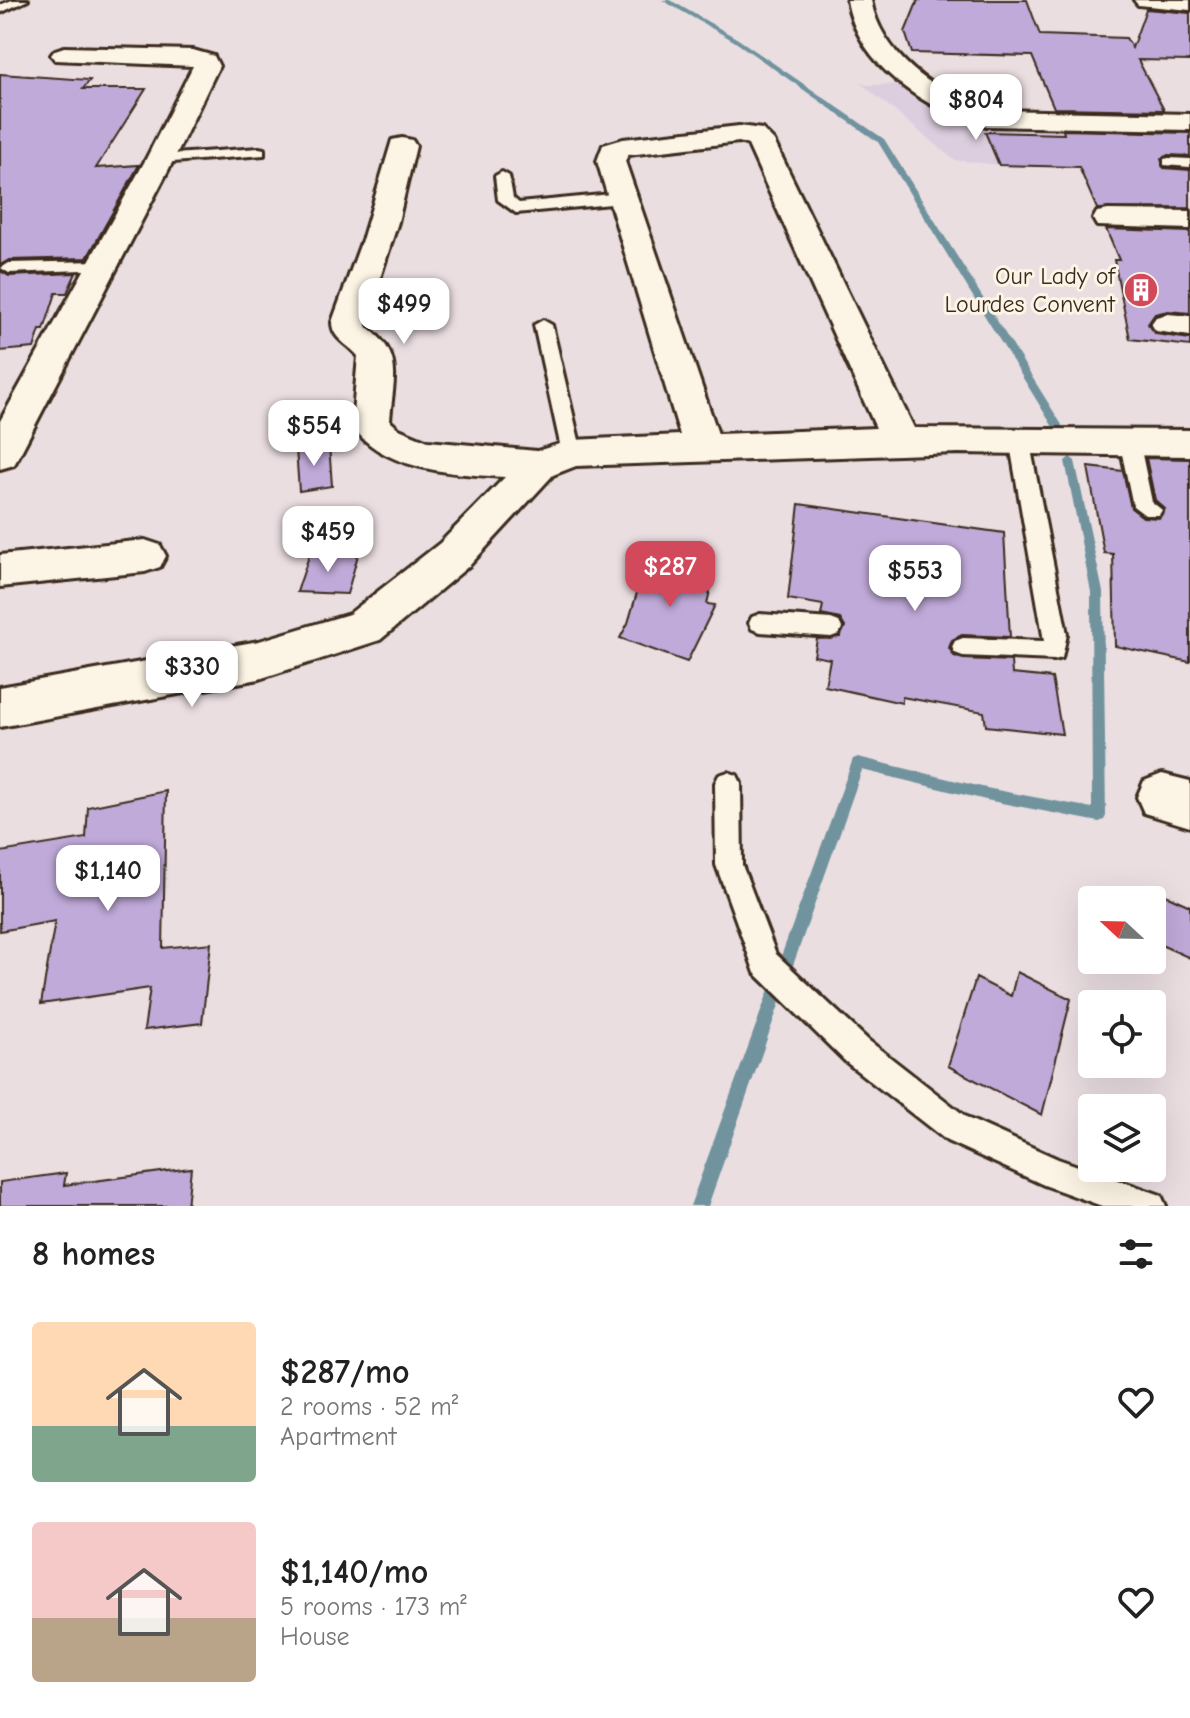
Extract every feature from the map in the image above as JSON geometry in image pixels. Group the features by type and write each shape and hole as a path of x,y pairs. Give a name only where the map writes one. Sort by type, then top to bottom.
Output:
{"street":[{"path":"859,0 859,11 867,34 894,64 968,115 1190,122"},
{"path":"1146,0 1190,3"},
{"path":"0,456 160,159 205,61 64,55"},
{"path":"703,447 611,161 613,151 623,147 739,134 752,135 760,141 900,439"},
{"path":"402,146 395,181 368,270 348,316 349,330 370,346 376,356 371,425 380,435 397,445 428,454 556,459 703,447 900,439 1190,443"},
{"path":"1108,219 1190,220"},
{"path":"3,718 259,660 364,627 455,554 556,459"},
{"path":"0,571 145,556"}],"lane":[{"path":"0,9 22,0"},
{"path":"160,159 259,152"},
{"path":"1169,162 1190,163"},
{"path":"502,176 506,200 516,208 622,198"},
{"path":"9,268 100,266"},
{"path":"543,325 556,459"},
{"path":"963,647 1054,651 1056,634 1019,439"},
{"path":"1129,440 1143,506 1152,510"},
{"path":"760,623 831,628"},
{"path":"728,783 729,865 765,963 857,1051 958,1130 1055,1174 1150,1206"}],"shaded area":[{"path":"858,81 866,85 975,83 1001,113 1190,115 1190,168 999,165 954,160"}],"building":[{"path":"918,0 1027,0 1040,35 1126,38 1132,48 1146,9 1190,13 1190,61 1138,60 1164,110 1054,108 1032,56 912,53 905,32"},
{"path":"0,74 90,80 83,89 146,89 96,168 139,165 87,258 9,260 0,265"},
{"path":"1063,130 1190,133 1190,156 1168,155 1161,159 1164,168 1190,170 1190,208 1097,209 1079,167 999,165 985,132 1064,134"},
{"path":"1106,229 1190,232 1190,313 1168,311 1155,314 1148,324 1156,334 1190,339 1190,346 1130,339 1114,260 1119,260"},
{"path":"0,271 9,276 76,273 67,293 56,293 44,330 40,330 34,348 0,351"},
{"path":"329,444 332,486 299,491 296,449"},
{"path":"1146,458 1190,459 1190,662 1115,646 1113,554 1104,553 1088,467 1123,471 1131,508 1143,517 1159,518 1165,509 1155,500"},
{"path":"799,504 1004,533 1010,637 962,635 952,640 949,648 954,656 963,659 1011,661 1012,674 1052,678 1062,734 986,726 984,712 902,697 902,703 825,686 830,659 814,656 817,639 840,637 845,627 840,619 821,615 823,605 788,599"},
{"path":"310,553 358,555 347,594 297,592"},
{"path":"647,559 714,572 707,604 715,605 687,662 620,638 628,623"},
{"path":"166,791 163,948 211,943 202,1023 144,1030 150,988 41,1004 55,921 0,931 0,852 86,838 88,807"},
{"path":"1166,895 1190,906 1190,958 1166,947"},
{"path":"1017,972 1071,999 1042,1115 948,1066 976,978 1011,996"},
{"path":"191,1168 187,1206 0,1206 0,1182 66,1173 64,1185"}],"waterway":[{"path":"665,0 736,40 881,141 1057,425"},
{"path":"699,1206 858,763 986,794 1099,816 1097,592 1070,461"}],"place":[{"name":"Our Lady of Lourdes Convent","path":"1141,290"}]}
